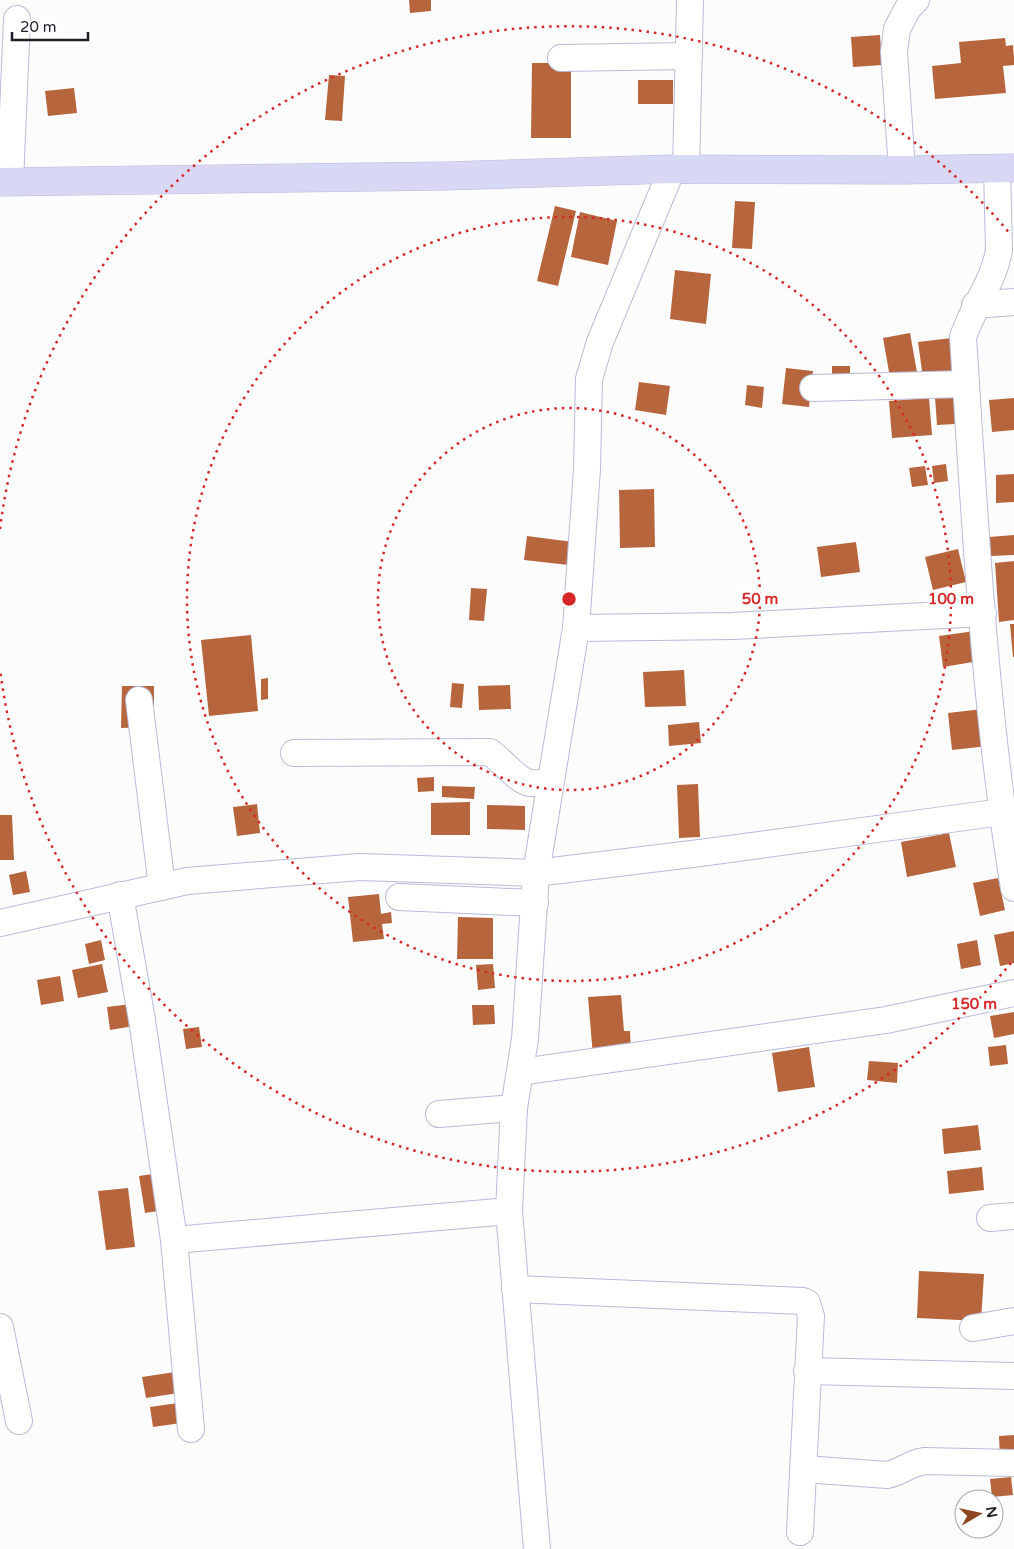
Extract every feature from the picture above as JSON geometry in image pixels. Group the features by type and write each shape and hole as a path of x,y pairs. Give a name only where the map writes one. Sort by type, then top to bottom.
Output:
{"street":[{"path":"537,1549 509,1211 514,1108 521,1072 536,873 576,628 587,470 588,379 600,342 679,170 689,56 690,0"},
{"path":"902,170 894,52 897,29 908,8 916,0"},
{"path":"17,19 5,182 447,176 679,170 1006,168 997,262 975,305 963,337 983,613 1002,812 1014,888"},
{"path":"561,58 689,56"},
{"path":"975,305 1014,302"},
{"path":"813,388 966,384"},
{"path":"576,628 733,626 983,613"},
{"path":"139,700 162,887"},
{"path":"294,753 490,752 505,762 513,774 529,783 550,782"},
{"path":"0,923 120,895 187,882 360,867 536,873 1002,812"},
{"path":"120,895 142,1020 174,1240 191,1429"},
{"path":"399,896 535,903"},
{"path":"521,1072 886,1020 1014,993"},
{"path":"439,1114 514,1108"},
{"path":"174,1240 509,1211"},
{"path":"515,1289 802,1301 807,1303 811,1316 800,1532"},
{"path":"973,1328 1014,1321"},
{"path":"0,1327 19,1420"},
{"path":"807,1371 1014,1376"},
{"path":"804,1469 887,1474 900,1472 910,1463 925,1461 1014,1463"}],"building":[{"path":"409,0 431,0 431,11 410,13"},
{"path":"880,35 882,65 853,67 851,37"},
{"path":"1005,38 1006,46 1013,45 1014,58 1014,65 1003,66 1006,93 935,99 932,66 961,63 959,42"},
{"path":"532,63 571,63 571,138 531,138"},
{"path":"329,75 345,76 342,121 325,120"},
{"path":"638,80 673,80 673,104 638,104"},
{"path":"74,88 77,113 48,116 45,91"},
{"path":"735,201 755,202 752,249 732,248"},
{"path":"555,206 576,211 558,286 537,281"},
{"path":"580,212 617,221 608,265 571,257"},
{"path":"675,270 711,274 706,324 670,319"},
{"path":"910,333 918,378 891,383 883,338"},
{"path":"952,338 956,374 923,378 918,342"},
{"path":"832,366 850,366 850,388 832,387"},
{"path":"786,368 813,371 809,407 782,404"},
{"path":"639,382 670,386 666,415 635,410"},
{"path":"747,385 764,387 762,408 745,405"},
{"path":"954,396 955,424 937,425 935,397"},
{"path":"929,398 932,435 892,438 889,401"},
{"path":"1014,398 1014,430 992,432 989,400"},
{"path":"946,464 948,481 934,483 932,466"},
{"path":"925,466 928,485 912,487 909,468"},
{"path":"1014,474 1014,502 996,503 996,475"},
{"path":"654,489 655,547 620,548 619,490"},
{"path":"1014,535 1014,555 991,556 989,537"},
{"path":"527,536 581,543 578,566 524,560"},
{"path":"856,542 860,572 821,577 817,547"},
{"path":"958,549 966,582 933,590 925,557"},
{"path":"1014,561 1014,620 999,622 995,563"},
{"path":"471,588 487,589 484,621 469,620"},
{"path":"1010,624 1014,624 1014,657 1013,657"},
{"path":"975,631 979,661 943,667 939,636"},
{"path":"251,635 258,711 209,716 201,640"},
{"path":"684,670 686,706 645,707 643,672"},
{"path":"268,678 268,699 261,700 261,679"},
{"path":"452,683 464,684 462,708 450,707"},
{"path":"510,685 511,709 479,710 478,686"},
{"path":"122,686 154,686 154,727 121,728"},
{"path":"983,709 988,746 952,750 948,713"},
{"path":"699,722 701,743 669,746 668,725"},
{"path":"434,777 434,791 418,792 417,778"},
{"path":"698,784 700,837 679,838 677,785"},
{"path":"442,786 475,787 474,799 442,797"},
{"path":"470,802 470,835 431,835 431,803"},
{"path":"257,804 260,833 237,836 233,807"},
{"path":"487,805 525,806 525,830 487,829"},
{"path":"0,815 12,815 14,860 0,860"},
{"path":"949,833 956,867 907,877 901,842"},
{"path":"26,871 30,892 13,895 9,875"},
{"path":"998,878 1005,910 980,916 973,883"},
{"path":"379,894 381,914 391,912 392,923 382,924 384,939 353,942 348,897"},
{"path":"458,917 493,918 493,959 457,959"},
{"path":"1014,931 1014,963 1000,966 994,935"},
{"path":"101,940 105,960 89,964 85,944"},
{"path":"977,940 981,965 961,969 957,944"},
{"path":"102,964 108,992 78,998 72,970"},
{"path":"493,964 495,988 478,990 476,965"},
{"path":"60,976 64,1001 41,1005 37,980"},
{"path":"621,995 624,1031 630,1031 631,1054 593,1056 588,997"},
{"path":"131,1004 134,1026 110,1030 107,1007"},
{"path":"472,1005 494,1005 495,1024 473,1025"},
{"path":"1014,1012 1014,1034 994,1038 990,1016"},
{"path":"199,1027 202,1047 186,1049 183,1029"},
{"path":"1006,1045 1008,1064 990,1066 988,1047"},
{"path":"809,1047 815,1087 778,1092 772,1053"},
{"path":"869,1061 898,1063 897,1083 867,1080"},
{"path":"978,1125 981,1150 944,1154 942,1129"},
{"path":"982,1167 984,1190 949,1194 947,1171"},
{"path":"159,1173 165,1210 145,1213 139,1176"},
{"path":"128,1188 135,1247 106,1250 98,1191"},
{"path":"919,1271 984,1274 981,1321 917,1318"},
{"path":"182,1371 185,1392 146,1398 142,1377"},
{"path":"185,1402 188,1422 153,1427 150,1407"},
{"path":"1014,1435 1014,1457 1000,1457 999,1436"},
{"path":"1011,1477 1013,1495 1004,1496 1004,1489 991,1489 990,1479"}]}
